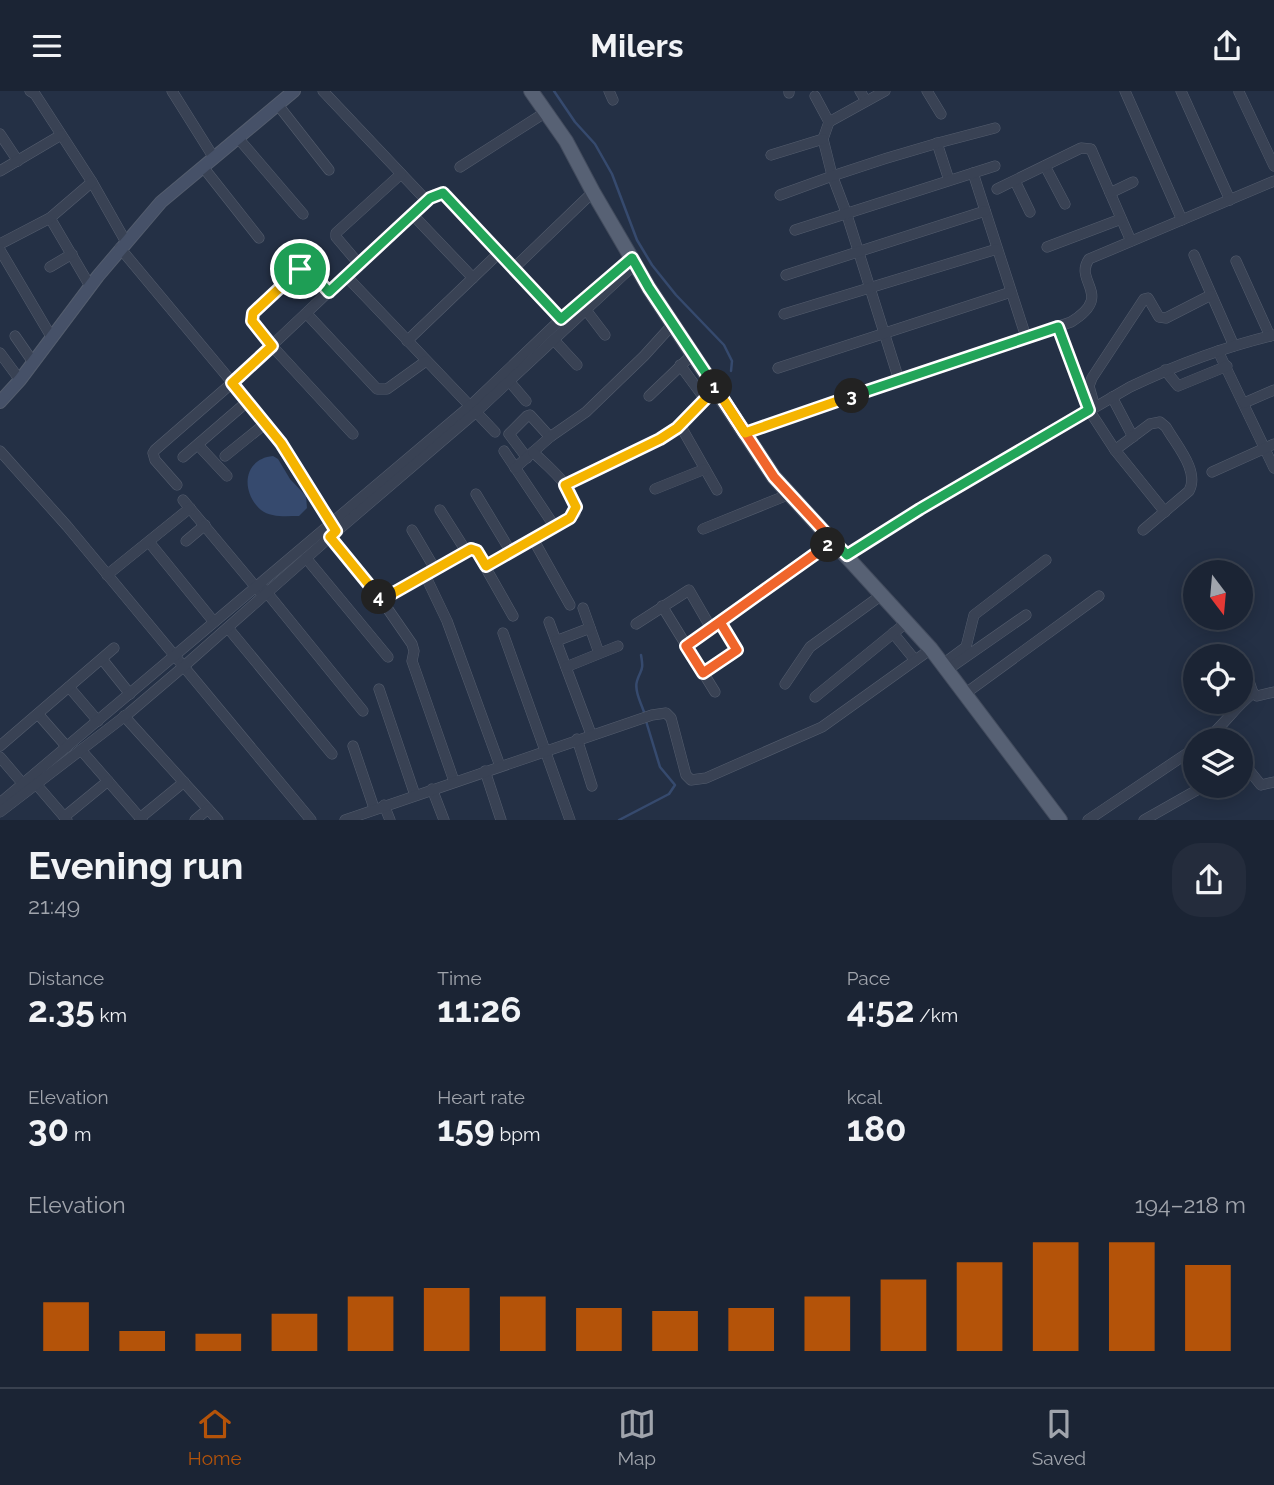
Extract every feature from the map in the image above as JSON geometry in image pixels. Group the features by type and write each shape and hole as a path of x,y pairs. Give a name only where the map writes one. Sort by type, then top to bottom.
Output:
{"main road":[{"path":"531,91 566,141 633,261 774,477 883,594 930,649 1060,820"}],"street":[{"path":"30,91 35,94 92,182 123,245 266,422 332,530 412,644 412,661 454,781"},
{"path":"172,91 214,158"},
{"path":"0,401 20,380 123,245 162,202 294,91"},
{"path":"323,91 426,201"},
{"path":"860,91 866,101"},
{"path":"885,91 829,122 825,126 823,139 832,175 899,380"},
{"path":"927,91 941,114"},
{"path":"1125,91 1182,220"},
{"path":"1181,91 1230,200"},
{"path":"1239,92 1274,166"},
{"path":"815,96 829,122"},
{"path":"278,105 329,170"},
{"path":"460,167 546,112"},
{"path":"780,195 832,175 995,128"},
{"path":"0,134 18,161"},
{"path":"0,171 61,135"},
{"path":"238,138 303,214"},
{"path":"771,155 823,139"},
{"path":"937,143 949,180"},
{"path":"997,190 1081,148 1090,149 1131,241"},
{"path":"795,229 995,166"},
{"path":"1045,166 1065,204"},
{"path":"203,167 259,238"},
{"path":"973,173 1026,337"},
{"path":"359,264 336,237 336,233 401,174"},
{"path":"1015,181 1030,212"},
{"path":"745,433 1058,327 1080,317 1088,311 1092,303 1085,270 1089,259 1274,181"},
{"path":"0,244 50,218 92,182"},
{"path":"1110,193 1133,182"},
{"path":"514,268 593,192"},
{"path":"177,485 155,460 155,450 232,383 437,193 443,193 564,323"},
{"path":"786,275 985,211"},
{"path":"412,214 473,278"},
{"path":"50,218 90,286"},
{"path":"1046,247 1121,219"},
{"path":"784,314 998,249"},
{"path":"407,341 499,252"},
{"path":"50,267 72,254"},
{"path":"1194,255 1234,346"},
{"path":"1,256 51,338"},
{"path":"473,409 509,381 554,339 564,323 586,310 633,261"},
{"path":"0,803 257,585 332,530 473,409 633,261"},
{"path":"847,555 920,509 1112,397 1165,370 1272,335 1236,261"},
{"path":"329,292 304,267 251,316 272,346 353,434"},
{"path":"346,276 495,432"},
{"path":"778,368 1011,292"},
{"path":"1092,409 1089,386 1092,378 1144,299 1148,298 1159,317 1166,319 1211,295"},
{"path":"586,310 605,335"},
{"path":"307,314 377,389 387,389 426,361"},
{"path":"516,468 550,437 586,412 673,324"},
{"path":"1058,327 1092,409 1115,450 1165,512"},
{"path":"15,336 33,362"},
{"path":"554,339 577,366"},
{"path":"1218,351 1244,403 1270,446 1274,468"},
{"path":"0,353 20,380"},
{"path":"649,396 693,354"},
{"path":"680,365 705,399"},
{"path":"1165,370 1175,384 1182,386 1227,366"},
{"path":"509,381 526,401"},
{"path":"565,485 660,439 680,425 716,388"},
{"path":"1244,403 1274,390"},
{"path":"1112,397 1133,437"},
{"path":"183,457 248,401"},
{"path":"486,566 570,518 576,507 565,485 509,434 530,415 550,437"},
{"path":"225,456 266,422"},
{"path":"1115,450 1154,422 1163,423 1191,471 1193,484 1189,491 1143,530"},
{"path":"680,425 717,490"},
{"path":"198,445 226,476"},
{"path":"1212,472 1270,446"},
{"path":"0,451 311,820"},
{"path":"504,451 555,527"},
{"path":"655,489 705,469"},
{"path":"476,494 511,552"},
{"path":"703,529 790,494"},
{"path":"107,575 149,542 187,504 363,711"},
{"path":"440,510 466,551"},
{"path":"186,541 205,525"},
{"path":"8,820 0,814 183,667 266,595 332,530"},
{"path":"412,530 435,569"},
{"path":"533,539 570,605"},
{"path":"686,646 833,541"},
{"path":"149,542 214,622"},
{"path":"381,600 466,551 475,549 513,616"},
{"path":"306,558 388,657"},
{"path":"945,667 966,647 974,615 1046,560"},
{"path":"425,575 447,621 500,766"},
{"path":"636,624 689,590 737,650 703,673"},
{"path":"785,684 808,648 883,594"},
{"path":"966,694 1100,596"},
{"path":"662,606 715,692"},
{"path":"583,608 599,653"},
{"path":"945,667 1026,615"},
{"path":"549,622 591,734"},
{"path":"815,697 907,622"},
{"path":"228,628 332,754"},
{"path":"556,641 590,628"},
{"path":"503,633 570,820"},
{"path":"893,633 915,660"},
{"path":"566,667 618,646"},
{"path":"0,746 114,648"},
{"path":"345,820 591,734 666,713 671,718 686,775 691,780 706,779 822,727 930,649"},
{"path":"102,659 130,694"},
{"path":"69,687 98,721"},
{"path":"379,689 415,795"},
{"path":"1253,693 1263,696 1274,692"},
{"path":"38,714 67,747"},
{"path":"124,716 218,820"},
{"path":"577,739 593,786"},
{"path":"354,746 379,807 390,820"},
{"path":"81,750 141,819 184,782"},
{"path":"1088,820 1183,756"},
{"path":"0,757 23,784"},
{"path":"485,771 501,820"},
{"path":"1253,775 1261,785 1274,782"},
{"path":"36,784 65,819 108,781"},
{"path":"432,789 444,820"},
{"path":"1144,820 1183,798"},
{"path":"195,820 208,809"}],"water":[{"path":"273,456 306,496 307,508 299,516 265,513 250,495 250,470 263,458"}],"waterway":[{"path":"554,91 575,122 595,144 612,174 637,240 652,265 676,295 724,345 732,361 731,371"},
{"path":"641,655 642,667 637,689 645,715"},
{"path":"619,820 669,794 675,785 660,767 646,721"}],"route":[{"path":"300,269 251,316 272,346 232,383 281,443 336,531 330,537 381,600 471,549 477,551 486,566 570,518 575,514 576,507 565,485 660,439 677,428 716,388 745,433 1058,327 1089,410 847,555 833,541 686,646 703,673 737,650 720,622 833,541 774,477 745,433 716,388 649,288 632,258 561,319 448,196 437,193 329,292 308,269 300,269"}]}
